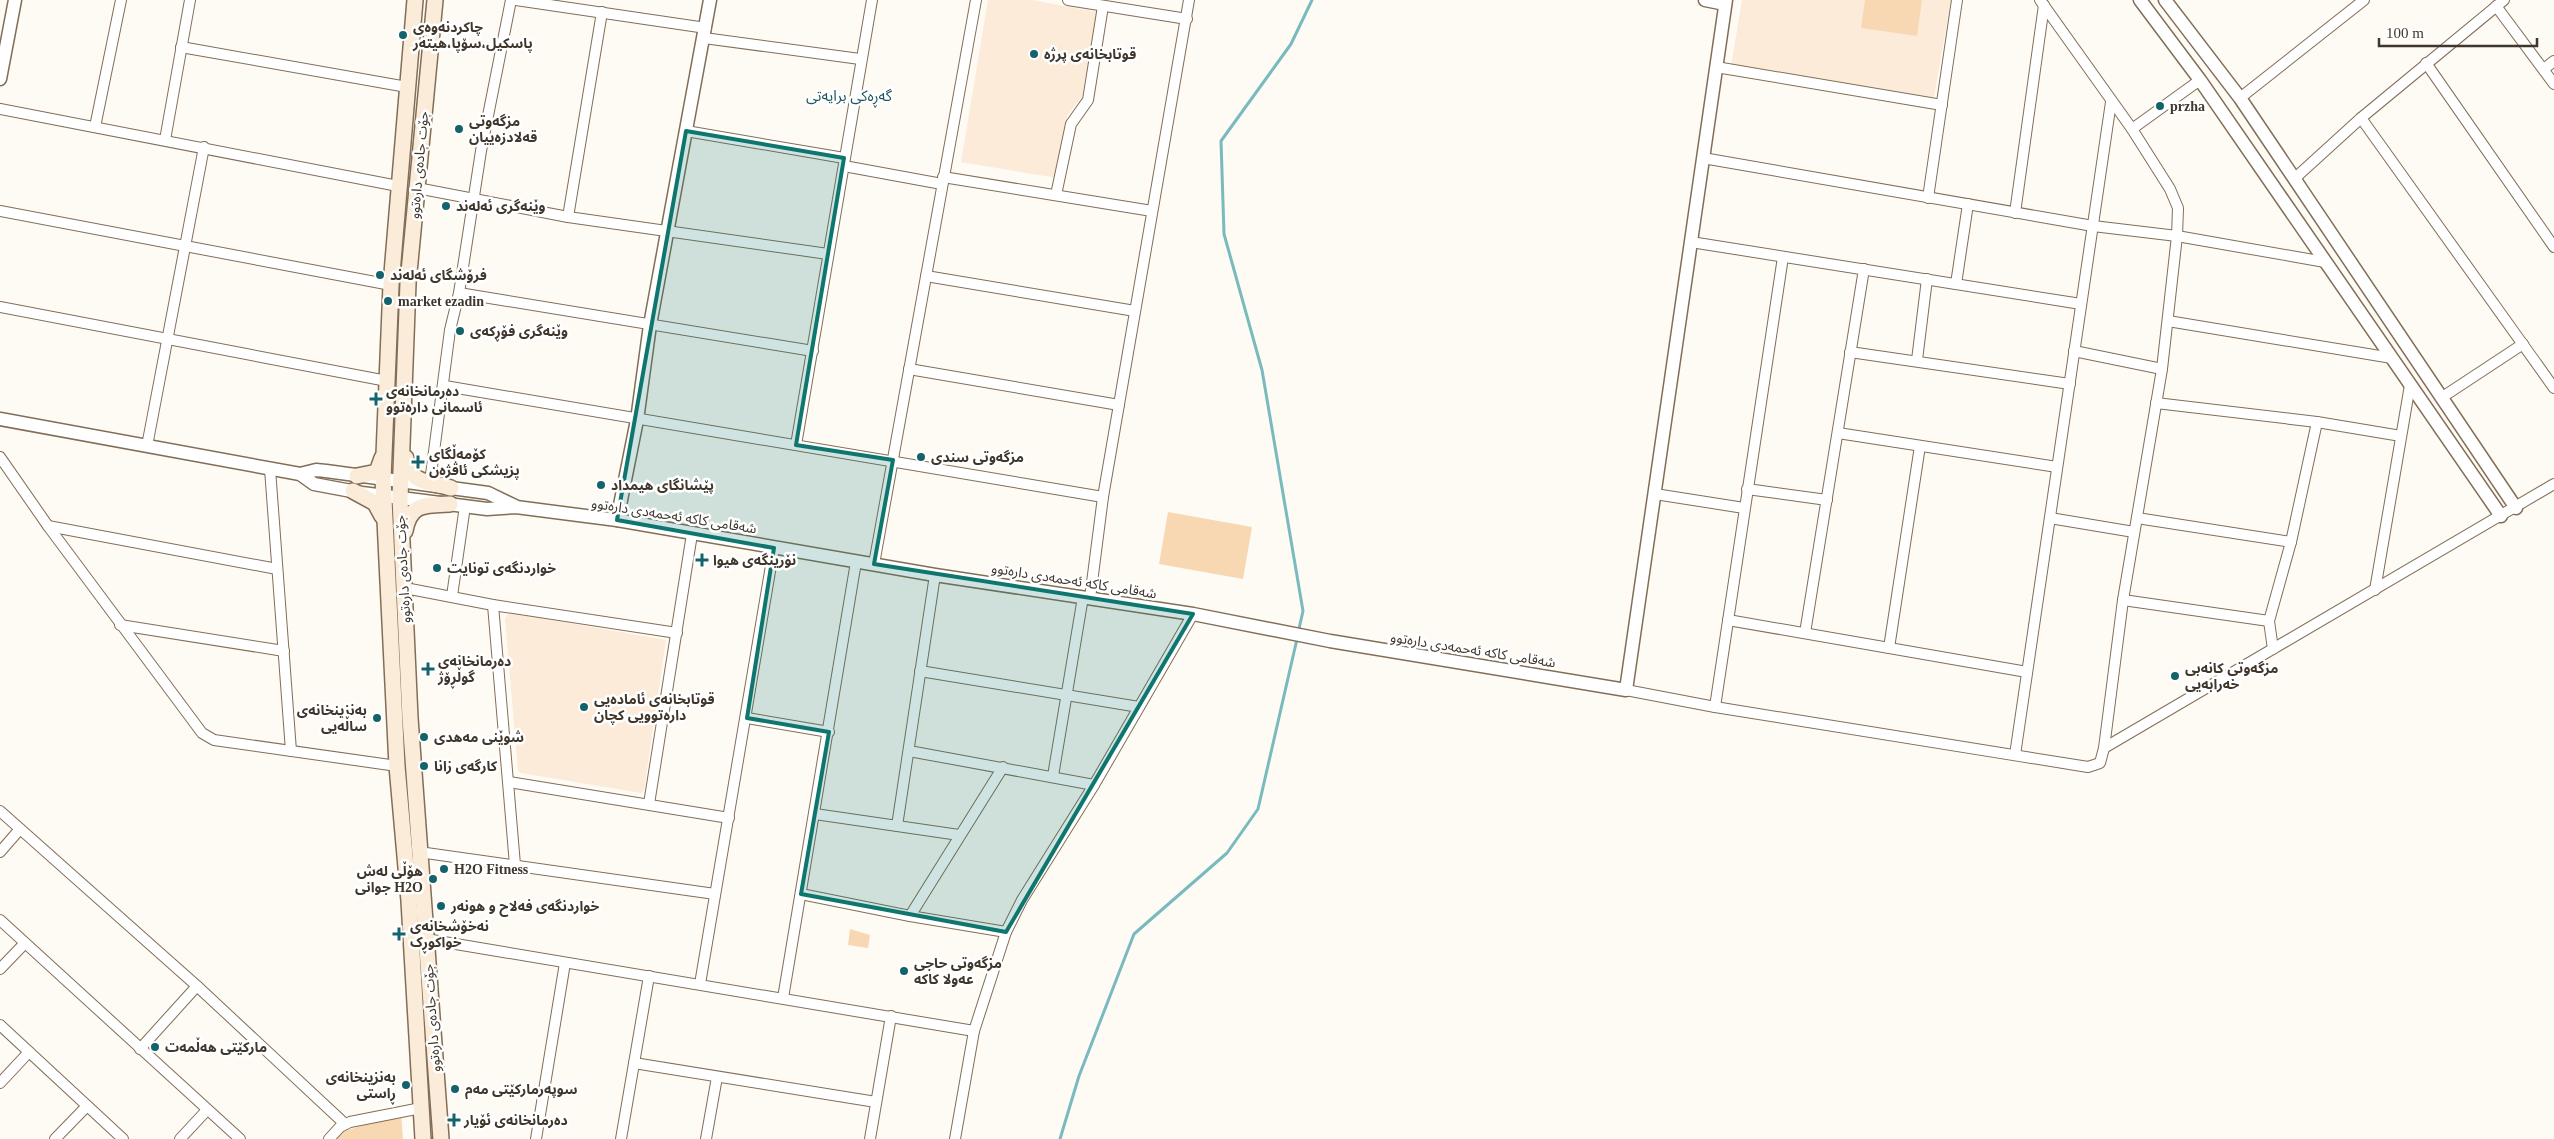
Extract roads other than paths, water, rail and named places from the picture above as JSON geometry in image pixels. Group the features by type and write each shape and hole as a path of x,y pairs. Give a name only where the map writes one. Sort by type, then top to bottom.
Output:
{"main road":[{"name":"جۆت جادەی دارەتوو","path":"415,0 391,285 383,444 383,495 397,766 408,901 422,1139"},
{"name":"جۆت جادەی دارەتوو","path":"435,0 408,283 400,498 410,709 441,1139"},
{"path":"403,427 409,472 417,479 451,488"},
{"path":"357,476 372,474 379,470 383,444"},
{"path":"353,491 371,500 380,508 386,547"},
{"path":"403,545 407,520 413,510 425,506 457,505"}],"street":[{"path":"0,79 15,0"},
{"path":"95,127 121,0"},
{"path":"165,140 190,0"},
{"path":"430,482 445,386 450,330 459,293 473,200 511,0"},
{"path":"516,0 602,12 705,33 860,59"},
{"path":"617,520 637,420 650,325 669,231 710,0"},
{"path":"796,445 860,59 872,0"},
{"path":"874,564 976,0"},
{"path":"1068,0 1186,19"},
{"path":"1053,776 1066,695 1086,597 1189,0"},
{"path":"1705,0 1726,2 1626,690 1715,707 2088,767 2100,763 2104,748 2123,600 2162,369 2177,236 2178,208 2170,189 2132,129 2111,102 2042,2"},
{"path":"1928,198 1957,0"},
{"path":"2140,0 2200,80 2501,516"},
{"path":"2165,0 2240,98 2516,508"},
{"path":"2240,98 2364,0"},
{"path":"2015,213 2042,2"},
{"path":"2294,179 2361,118 2500,3 2554,84"},
{"path":"1056,195 1071,124 1088,100 1103,6"},
{"path":"568,217 602,12"},
{"path":"181,47 407,87"},
{"path":"2544,69 2554,61"},
{"path":"2426,63 2554,247"},
{"path":"1716,67 1942,105"},
{"path":"2132,129 2200,80"},
{"path":"2015,755 2111,102"},
{"path":"0,109 398,186"},
{"path":"2361,118 2553,383"},
{"path":"686,131 942,181 1056,195 1152,211"},
{"path":"146,446 168,341 204,147"},
{"path":"1703,158 2015,213 2093,226 2177,236 2325,262"},
{"path":"417,188 568,217 828,254"},
{"path":"1956,284 1968,204"},
{"path":"0,211 185,248 391,285"},
{"path":"1691,242 2081,304"},
{"path":"1715,707 1783,256"},
{"path":"1806,633 1864,270"},
{"path":"926,276 1135,311"},
{"path":"1917,360 1926,280"},
{"path":"459,293 813,351"},
{"path":"0,307 168,341 387,381"},
{"path":"2168,321 2392,358"},
{"path":"2441,398 2523,344"},
{"path":"2074,351 2162,369"},
{"path":"1850,352 1917,360 2070,384"},
{"path":"909,369 1119,405"},
{"path":"2375,590 2410,385"},
{"path":"445,386 637,420 893,460 1103,496"},
{"path":"2156,403 2317,422 2401,436"},
{"path":"0,419 300,474"},
{"path":"2273,649 2269,621 2291,542 2317,422"},
{"path":"1838,433 2057,467"},
{"path":"1889,648 1920,446"},
{"path":"0,457 120,625 202,733 214,740 397,766"},
{"path":"270,469 291,751"},
{"name":"شەقامی کاکە ئەحمەدی دارەتوو","path":"300,474 316,470 488,493 516,507"},
{"name":"شەقامی کاکە ئەحمەدی دارەتوو","path":"300,474 314,484 353,491 487,509 516,507 617,520 935,575 1193,614 1330,641 1626,690"},
{"path":"2104,748 2554,484"},
{"path":"1747,489 1827,500"},
{"path":"1655,494 1744,508"},
{"path":"452,596 457,505"},
{"path":"2050,518 2134,532"},
{"path":"2137,518 2291,542"},
{"path":"48,526 277,569"},
{"path":"649,804 692,534"},
{"path":"700,984 774,548"},
{"path":"783,998 830,732 856,562"},
{"path":"897,826 935,575"},
{"path":"405,588 493,605 676,633"},
{"path":"2123,600 2269,621"},
{"path":"493,605 515,865"},
{"path":"955,1139 974,1030 1006,932 1022,900 1094,785 1193,614"},
{"path":"1728,620 2028,672"},
{"path":"120,625 284,652"},
{"path":"920,671 1140,707"},
{"path":"746,718 830,732"},
{"path":"909,750 1094,785"},
{"path":"910,916 1003,767"},
{"path":"509,782 729,818"},
{"path":"0,811 196,986 345,1124"},
{"path":"815,814 959,835"},
{"path":"0,852 20,829"},
{"path":"420,852 715,894"},
{"path":"801,894 910,916 1006,932"},
{"path":"0,920 240,1139"},
{"path":"426,939 974,1030"},
{"path":"0,969 25,943"},
{"path":"536,1139 565,963"},
{"path":"621,1139 649,976"},
{"path":"140,1049 196,986"},
{"path":"870,1139 891,1016"},
{"path":"0,1025 123,1139"},
{"path":"0,1083 29,1052"},
{"path":"634,1063 876,1102"},
{"path":"706,1139 716,1076"},
{"path":"55,1139 87,1106"},
{"path":"329,1139 345,1124 421,1108"},
{"path":"180,1139 206,1110"}],"waterway":[{"path":"1298,633 1303,611 1262,370 1224,234 1221,141 1291,44 1312,0"},
{"path":"1060,1139 1079,1076 1134,934 1227,853 1258,809 1297,639"}],"place":[{"name":"چاکردنەوەی پاسکیل،سۆپا،هیتەر","path":"403,35"},
{"name":"قوتابخانەی پرژە","path":"1034,54"},
{"name":"przha","path":"2160,106"},
{"name":"مزگەوتی قەلادزەییان","path":"459,129"},
{"name":"وێنەگری ئەلەند","path":"446,206"},
{"name":"فرۆشگای ئەلەند","path":"380,275"},
{"name":"market ezadin","path":"388,301"},
{"name":"وێنەگری فۆڕکەی","path":"460,331"},
{"name":"دەرمانخانەی ئاسمانی دارەتوو","path":"376,399"},
{"name":"مزگەوتی سندی","path":"921,457"},
{"name":"کۆمەڵگای پزیشکی ئاڤژەن","path":"418,462"},
{"name":"پێشانگای هیمداد","path":"601,485"},
{"name":"نۆرینگەی هیوا","path":"702,560"},
{"name":"خواردنگەی تونایت","path":"437,568"},
{"name":"دەرمانخانەی گوڵڕۆژ","path":"428,669"},
{"name":"مزگەوتی کانەبی خەرابەیی","path":"2175,676"},
{"name":"قوتابخانەی ئامادەیی دارەتوویی کچان","path":"584,707"},
{"name":"بەنزینخانەی ساڵەیی","path":"377,718"},
{"name":"شوێنی مەهدی","path":"424,737"},
{"name":"کارگەی زانا","path":"424,766"},
{"name":"H2O Fitness","path":"444,869"},
{"name":"هۆڵی لەش جوانی H2O","path":"433,879"},
{"name":"خواردنگەی فەلاح و هونەر","path":"441,906"},
{"name":"نەخۆشخانەی خواکوڕک","path":"399,934"},
{"name":"مزگەوتی حاجی عەولا کاکە","path":"904,971"},
{"name":"مارکێتی هەڵمەت","path":"155,1047"},
{"name":"بەنزینخانەی ڕاستی","path":"406,1085"},
{"name":"سوپەرمارکێتی مەم","path":"455,1089"},
{"name":"دەرمانخانەی ئۆیار","path":"454,1120"}],"district":[{"name":"گەڕەکی برایەتی","path":"849,96"}]}
